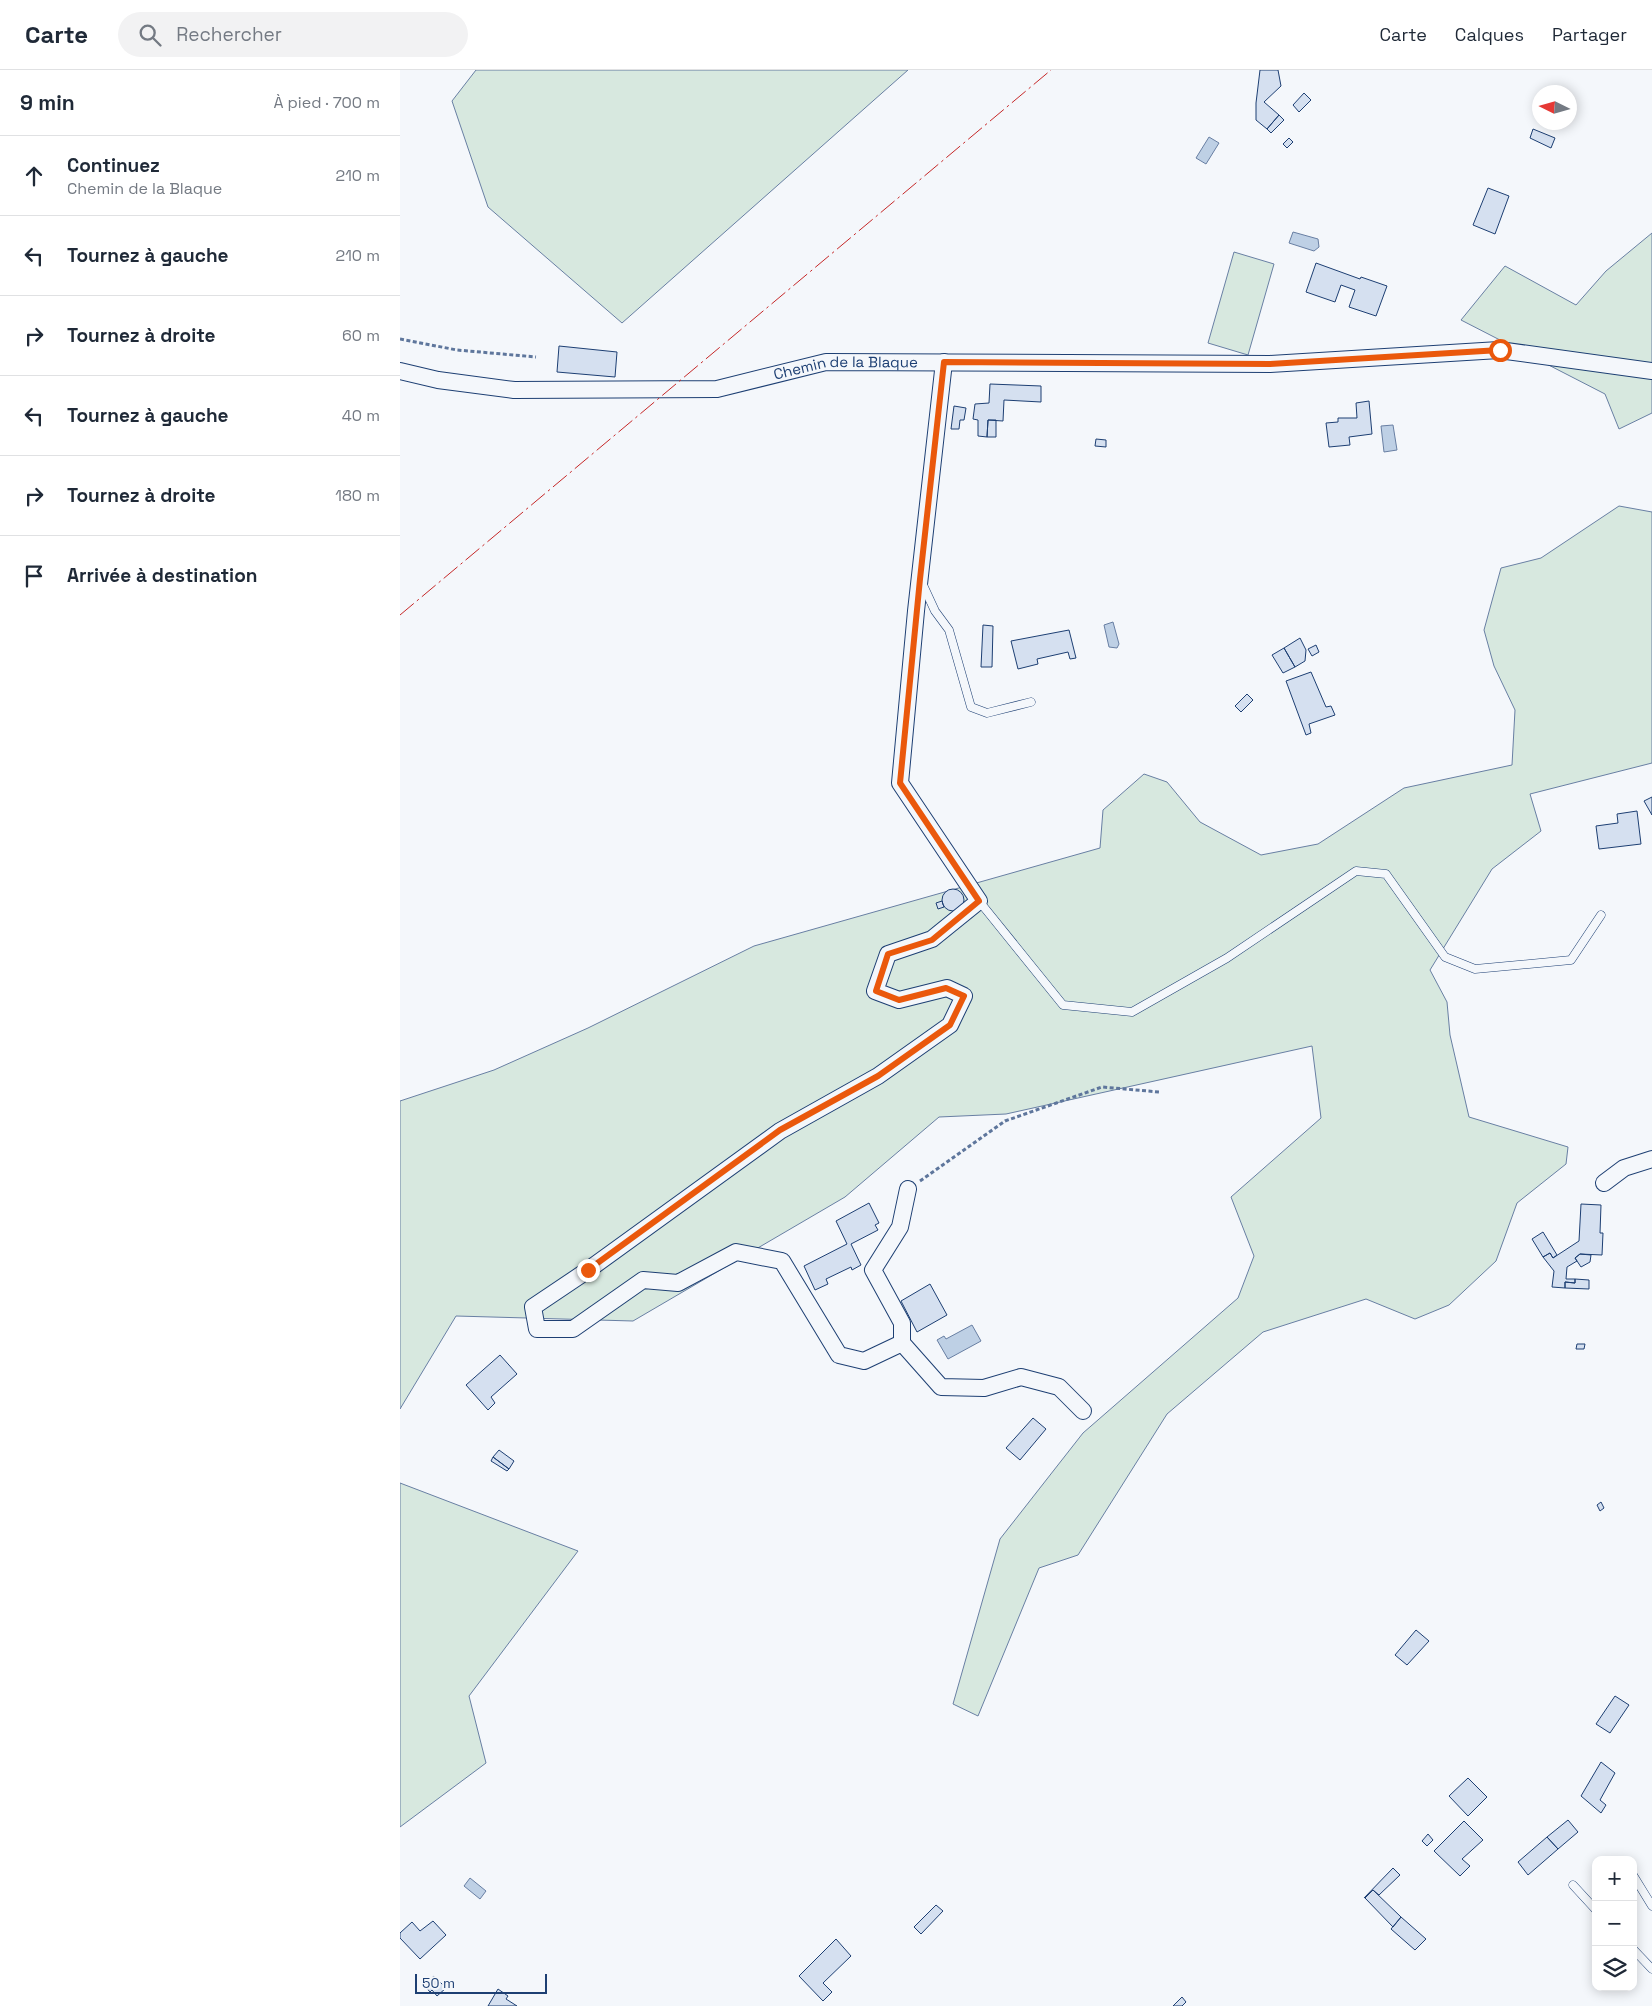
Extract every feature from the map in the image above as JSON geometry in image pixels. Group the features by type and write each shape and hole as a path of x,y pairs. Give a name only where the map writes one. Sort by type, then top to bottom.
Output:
{"street":[{"name":"Chemin de la Blaque","path":"400,371 438,380 514,390 717,389 826,362 1270,364 1500,350 1652,371"},
{"path":"902,1343 864,1361 840,1355 782,1262 736,1252 678,1283 643,1280 573,1329 537,1330 533,1307 588,1270 780,1130 878,1076 950,1025 964,996 946,988 899,1000 876,991 888,954 932,940 979,901 900,783 944,362"},
{"path":"1604,1183 1624,1168 1652,1158"},
{"path":"908,1189 900,1227 873,1270 902,1323 902,1343 941,1387 984,1388 1021,1377 1059,1387 1083,1411"}],"lane":[{"path":"920,579 935,611 949,630 971,708 988,713 1031,702"},
{"path":"979,901 1063,1004 1132,1012 1227,958 1356,871 1386,874 1445,956 1475,969 1571,960 1601,915"},
{"path":"1637,1882 1652,1906"},
{"path":"1573,1885 1592,1906"},
{"path":"1637,1953 1652,1969"}],"path":[{"path":"400,340 457,350 498,352 536,357"},
{"path":"908,1189 1005,1122 1102,1087 1159,1092"}],"shaded area":[{"path":"476,70 908,70 622,323 488,207 452,101"},
{"path":"1652,233 1652,413 1619,429 1605,394 1461,320 1505,266 1576,305 1606,271"},
{"path":"1234,252 1274,264 1248,355 1208,343"},
{"path":"1619,506 1652,512 1652,763 1530,794 1541,831 1492,869 1430,970 1447,1002 1450,1035 1469,1117 1568,1147 1566,1164 1517,1203 1496,1261 1449,1305 1415,1319 1366,1299 1263,1332 1167,1414 1078,1555 1039,1568 978,1716 953,1704 1000,1539 1083,1433 1238,1298 1254,1256 1231,1197 1321,1118 1312,1046 1006,1114 939,1117 845,1197 633,1321 456,1316 400,1409 400,1101 494,1070 588,1028 754,946 1100,848 1103,810 1144,774 1167,782 1200,822 1261,855 1318,844 1404,788 1512,765 1515,710 1494,666 1484,630 1501,568 1541,558"},
{"path":"400,1483 578,1551 469,1696 486,1763 400,1827"}],"water":[{"path":"1209,137 1219,143 1206,164 1196,158"},
{"path":"1293,232 1318,239 1319,247 1314,251 1289,243"},
{"path":"1393,425 1397,450 1384,452 1381,426"},
{"path":"1113,622 1119,644 1117,648 1109,647 1104,625"},
{"path":"972,1325 981,1341 948,1359 937,1340 944,1336 946,1339"},
{"path":"470,1878 486,1891 480,1899 464,1886"}],"building":[{"path":"1260,70 1278,70 1281,86 1264,102 1279,115 1267,129 1256,120"},
{"path":"1304,93 1311,100 1299,112 1293,105"},
{"path":"1279,115 1284,120 1271,133 1267,129"},
{"path":"1533,130 1535,130 1555,138 1551,148 1530,138"},
{"path":"1289,138 1293,142 1287,148 1283,144"},
{"path":"1488,188 1509,196 1495,234 1473,225"},
{"path":"1316,263 1360,279 1361,277 1387,286 1376,316 1349,307 1355,290 1341,285 1335,302 1306,292"},
{"path":"559,346 617,352 615,377 557,372"},
{"path":"990,384 1041,386 1041,402 1004,400 1003,421 988,420 987,437 978,436 978,420 973,419 975,404 989,403"},
{"path":"1369,401 1372,434 1349,437 1350,445 1329,447 1326,423 1338,422 1338,418 1357,418 1356,403"},
{"path":"954,406 966,408 964,420 960,420 959,429 951,429"},
{"path":"988,420 996,420 996,437 987,437"},
{"path":"1096,439 1106,440 1106,447 1095,446"},
{"path":"983,625 993,626 992,667 981,667"},
{"path":"1069,630 1076,658 1070,659 1068,652 1037,659 1038,664 1018,669 1011,641"},
{"path":"1300,638 1306,650 1305,661 1295,667 1284,648"},
{"path":"1316,645 1319,652 1312,656 1308,649"},
{"path":"1284,648 1295,667 1283,673 1272,655"},
{"path":"1311,672 1326,707 1331,706 1335,715 1309,724 1311,733 1306,735 1286,681"},
{"path":"1247,694 1253,700 1241,712 1235,706"},
{"path":"1652,797 1652,815 1644,801"},
{"path":"1637,811 1641,844 1599,849 1596,826 1618,823 1617,814"},
{"path":"953,889 961,892 964,900 961,908 953,911 945,908 942,900 945,892"},
{"path":"942,901 944,907 938,909 936,903"},
{"path":"869,1203 879,1223 875,1225 878,1230 851,1244 861,1265 852,1270 851,1267 826,1279 828,1284 815,1290 804,1266 847,1244 836,1221"},
{"path":"1581,1204 1601,1205 1600,1233 1603,1233 1602,1255 1580,1254 1575,1258 1577,1261 1567,1267 1566,1279 1575,1279 1575,1283 1565,1282 1565,1288 1552,1287 1554,1271 1543,1257 1550,1253 1553,1258 1579,1241"},
{"path":"1543,1232 1557,1255 1553,1258 1550,1253 1543,1257 1532,1239"},
{"path":"1580,1254 1591,1255 1590,1262 1581,1267 1575,1258"},
{"path":"1575,1279 1589,1280 1589,1289 1565,1288 1565,1282 1575,1283"},
{"path":"930,1284 947,1315 917,1332 901,1301"},
{"path":"1577,1344 1585,1344 1584,1349 1576,1349"},
{"path":"500,1355 517,1374 491,1397 495,1403 488,1410 466,1385"},
{"path":"1033,1418 1046,1429 1020,1460 1006,1448"},
{"path":"499,1450 514,1461 509,1469 493,1457"},
{"path":"493,1457 509,1469 507,1471 491,1461"},
{"path":"1601,1502 1604,1508 1600,1511 1597,1505"},
{"path":"1416,1630 1429,1641 1407,1665 1395,1655"},
{"path":"1615,1696 1629,1705 1610,1733 1596,1724"},
{"path":"1601,1762 1615,1773 1600,1800 1606,1805 1601,1813 1581,1796"},
{"path":"1468,1778 1487,1797 1468,1816 1449,1796"},
{"path":"1568,1820 1578,1832 1558,1849 1547,1837"},
{"path":"1464,1821 1483,1840 1462,1859 1470,1866 1460,1876 1434,1851"},
{"path":"1428,1834 1433,1840 1427,1846 1422,1841"},
{"path":"1547,1837 1558,1849 1528,1875 1518,1862"},
{"path":"1393,1868 1400,1875 1379,1895 1373,1890 1364,1898"},
{"path":"1373,1890 1401,1917 1393,1927 1365,1898"},
{"path":"936,1905 943,1911 921,1934 914,1927"},
{"path":"1401,1917 1426,1939 1415,1950 1391,1929"},
{"path":"433,1921 446,1935 420,1959 400,1938 400,1933 412,1922 420,1931"},
{"path":"836,1939 851,1956 823,1983 832,1992 823,2001 799,1976"},
{"path":"434,1976 446,1988 437,1996 424,1985"},
{"path":"498,1989 508,1996 506,1999 517,2006 488,2006"},
{"path":"1182,1997 1186,2002 1182,2006 1173,2006"}],"power":[{"path":"400,615 1051,70"}],"route":[{"path":"588,1270 780,1130 878,1076 950,1025 964,996 946,988 899,1000 876,991 888,954 932,940 979,901 900,783 902,744 944,362 1270,364 1500,350"}]}
